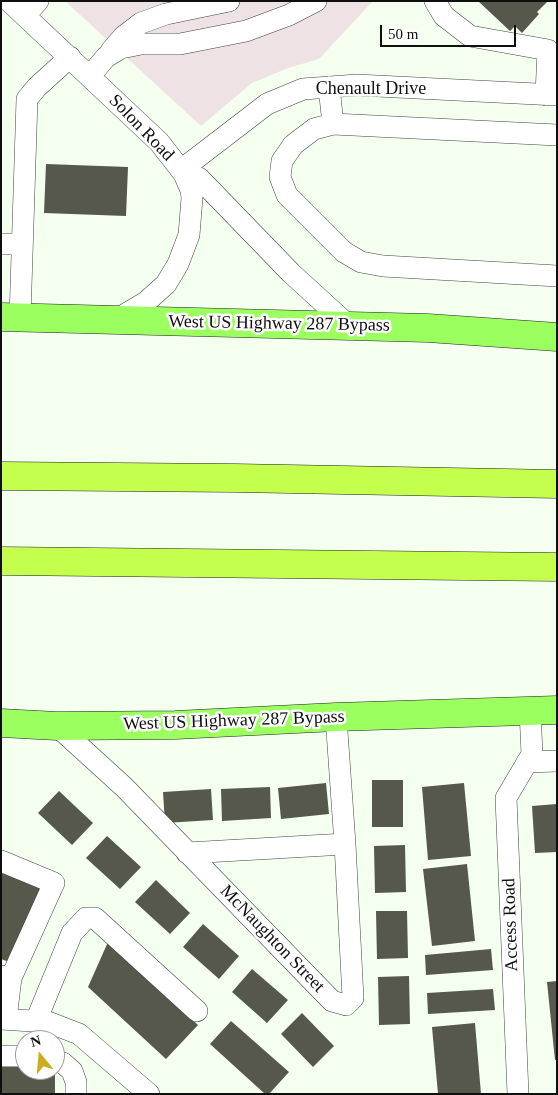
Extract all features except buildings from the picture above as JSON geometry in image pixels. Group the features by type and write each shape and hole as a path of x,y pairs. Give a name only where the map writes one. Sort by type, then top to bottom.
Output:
{"highway":[{"path":"1,476 245,478 557,484"},
{"path":"1,561 557,567"}],"main road":[{"name":"West US Highway 287 Bypass","path":"11,318 428,328 557,336"},
{"name":"West US Highway 287 Bypass","path":"1,723 57,726 175,725 336,717 557,710"}],"street":[{"name":"Solon Road","path":"9,1 32,8 70,57 159,142 180,170 191,190 192,198 188,235 178,264 166,284 146,302 114,321"},
{"path":"90,76 124,36 140,23 174,12 229,1"},
{"path":"106,57 121,48 141,44 180,44 246,31 289,15 316,1"},
{"path":"435,1 444,16 470,36 552,48 551,95"},
{"path":"11,318 11,244 26,99 70,57"},
{"name":"Chenault Drive","path":"180,170 267,104 303,89 357,85 551,95"},
{"path":"330,87 333,124"},
{"path":"557,135 333,124 314,129 293,145 282,161 280,177 287,194 344,252 361,262 383,266 557,276"},
{"path":"180,170 199,178 291,273 349,326"},
{"name":"Access Road","path":"518,1094 506,798 532,754 530,711"},
{"name":"McNaughton Street","path":"57,726 124,786 332,1001 346,1005 353,998 336,717"},
{"path":"527,762 557,762"},
{"path":"188,853 345,844"},
{"path":"1,861 54,883 6,977 4,1019 48,1022 79,1034 149,1094"},
{"path":"36,1021 72,933 86,918 95,918 196,1010"},
{"path":"1,1056 15,1056"},
{"path":"65,1065 72,1071 76,1082 76,1094"}],"shaded area":[{"path":"65,1 373,1 319,59 288,68 252,83 201,126"}]}
